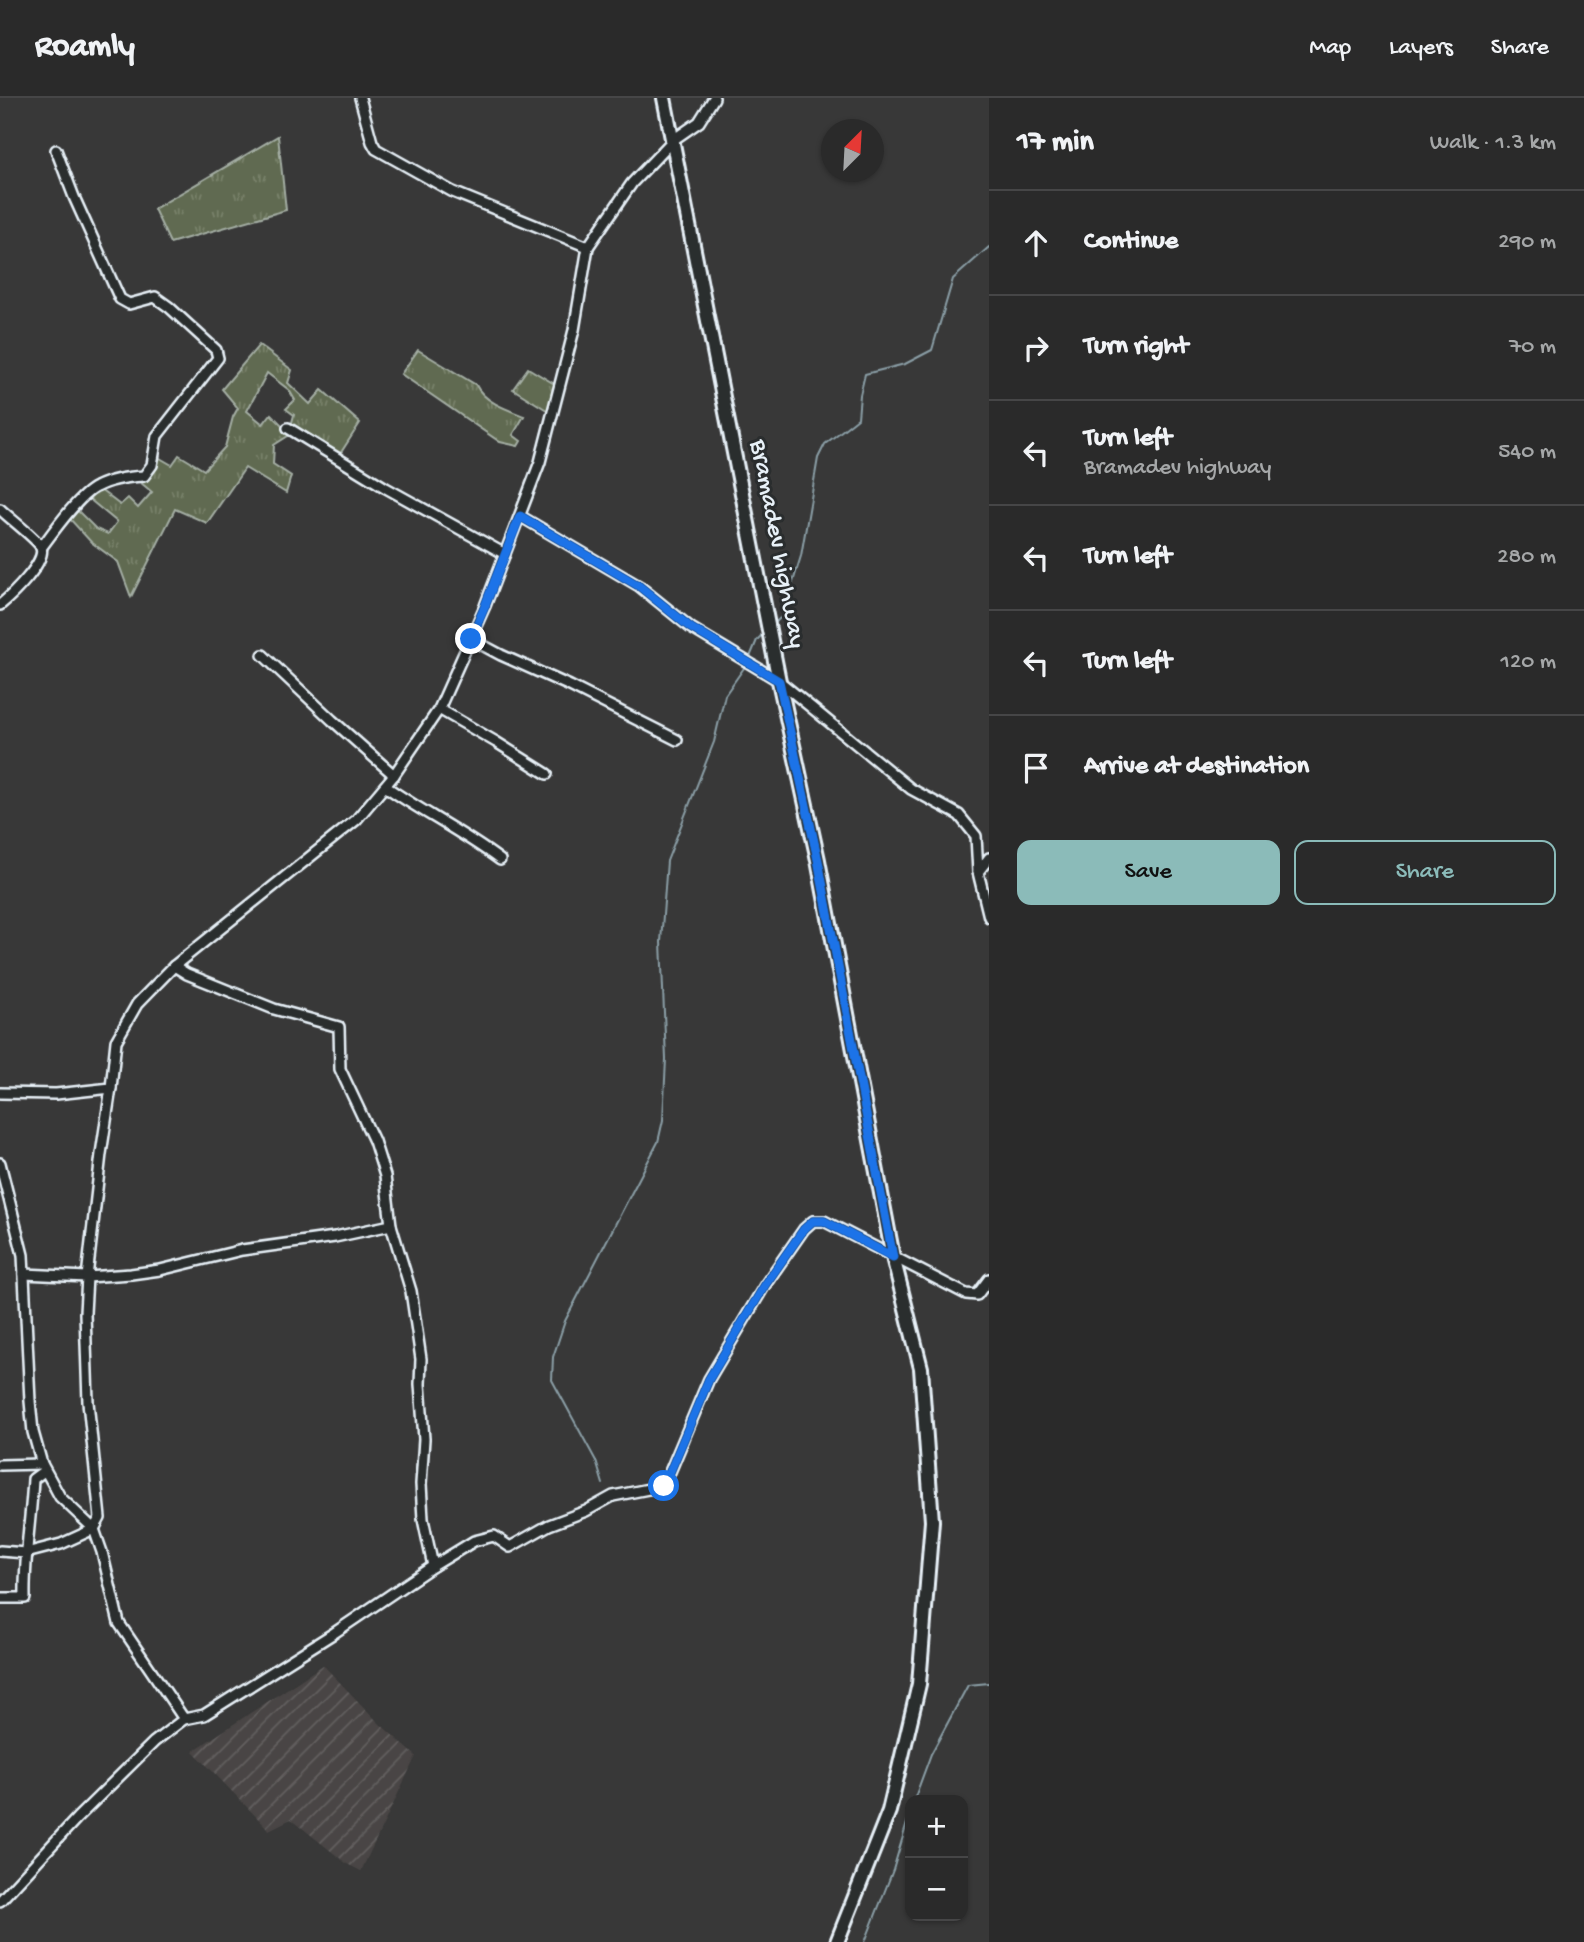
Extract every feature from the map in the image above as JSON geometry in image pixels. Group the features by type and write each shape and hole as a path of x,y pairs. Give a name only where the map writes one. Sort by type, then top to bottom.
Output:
{"street":[{"path":"360,98 376,149 453,192 588,247"},
{"name":"Bramadev highway","path":"664,98 779,681 818,860 893,1257 920,1368 932,1521 919,1684 889,1811 837,1942"},
{"path":"0,1551 26,1553 61,1544 94,1529 100,1518 88,1402 85,1346 87,1277 116,1041 137,1004 174,966 356,820 394,775 439,709 485,606 540,462 575,330 588,247 632,183 673,140 699,122 714,98"},
{"path":"0,605 28,577 41,556 41,548 68,513 94,488 125,477 144,476 152,465 157,436 218,358 216,350 155,297 129,304 120,299 56,150"},
{"path":"288,428 386,488 505,554"},
{"path":"0,509 41,548"},
{"path":"520,516 639,586 691,628 779,681 911,789 960,815 976,836 978,872 989,916"},
{"path":"471,639 677,740"},
{"path":"263,655 394,775"},
{"path":"439,709 547,774"},
{"path":"385,786 500,860"},
{"path":"978,872 989,858"},
{"path":"174,966 187,974 274,1009 339,1027 340,1069 374,1141 385,1176 391,1225 411,1291 421,1359 423,1519 433,1566"},
{"path":"0,1093 56,1094 111,1088"},
{"path":"0,1163 23,1255 30,1401 33,1432 43,1468 60,1497 94,1529 120,1623 184,1719"},
{"path":"0,1901 77,1818 154,1742 184,1719 204,1715 474,1541 494,1536 510,1547 549,1525 586,1511 613,1496 664,1486 709,1379 765,1285 804,1229 813,1221 824,1221 966,1294 977,1295 989,1279"},
{"path":"24,1274 87,1277 131,1275 242,1251 335,1237 391,1225"},
{"path":"0,1465 43,1468"},
{"path":"0,1598 25,1598 33,1479 43,1468"}],"shaded area":[{"path":"323,1665 379,1723 416,1756 361,1871 347,1864 291,1819 269,1830 193,1751"}],"green space":[{"path":"278,136 286,210 170,243 154,209"},
{"path":"259,345 292,370 288,383 310,404 322,390 360,423 338,457 291,426 294,415 286,409 295,400 289,390 267,373 247,411 263,424 271,414 291,434 274,445 273,464 291,476 286,493 245,468 207,523 175,509 131,597 118,562 91,542 69,518 76,509 96,529 108,534 117,522 88,498 99,489 120,505 128,498 138,508 152,492 140,482 158,457 172,465 179,455 204,470 225,447 238,408 222,389"},
{"path":"418,350 476,385 490,401 524,416 513,435 521,441 518,446 500,442 401,374"},
{"path":"528,368 556,385 550,412 513,389"}],"waterway":[{"path":"774,624 783,615 801,556 818,458 825,444 858,418 865,374 905,364 932,350 953,279 989,247"},
{"path":"750,657 757,640 765,632"},
{"path":"603,1484 596,1461 552,1380 553,1357 565,1321 658,1142 663,1120 666,1059 661,942 667,861 714,742 725,695 746,665"},
{"path":"916,1795 931,1754 968,1685 989,1683"},
{"path":"865,1942 893,1870 905,1830"}],"route":[{"path":"471,639 520,516 639,586 691,628 779,681 818,860 893,1257 824,1221 813,1221 804,1229 765,1285 709,1379 664,1486"}]}
